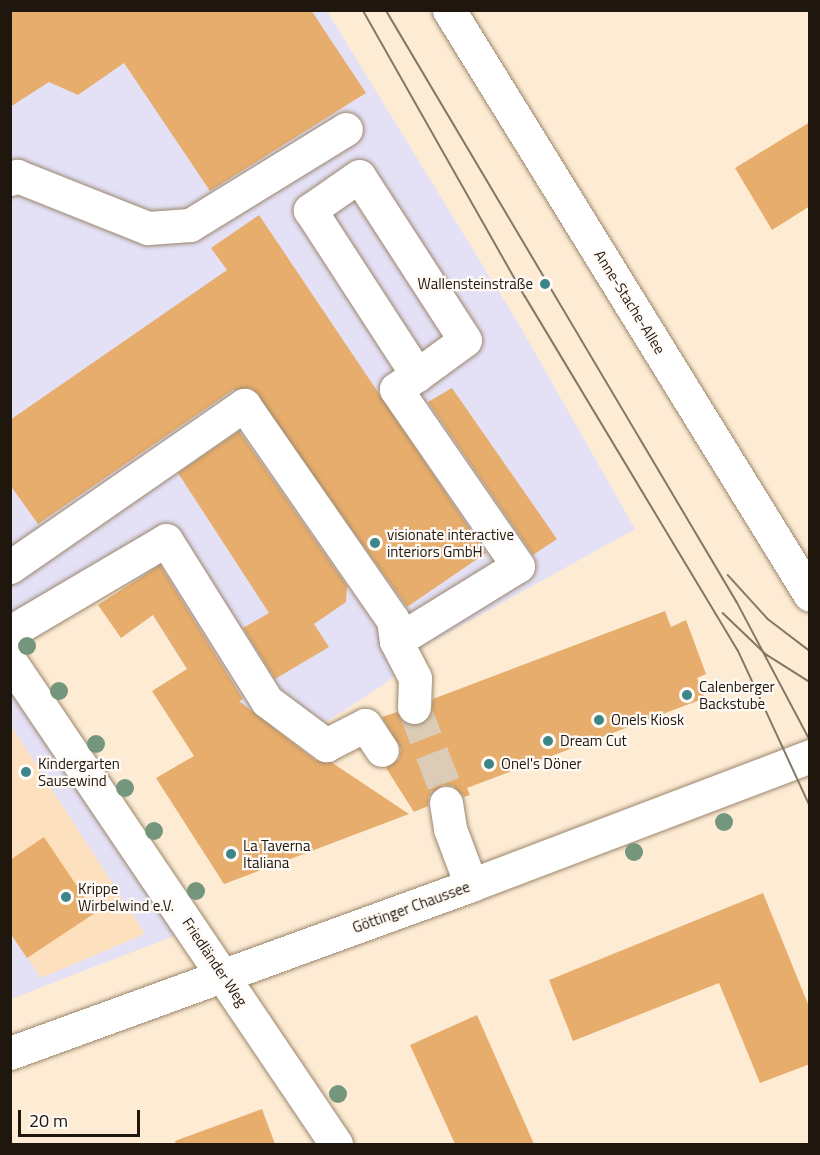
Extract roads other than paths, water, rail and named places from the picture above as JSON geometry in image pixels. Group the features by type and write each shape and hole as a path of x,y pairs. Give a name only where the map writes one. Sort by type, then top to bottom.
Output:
{"street":[{"name":"Anne-Stache-Allee","path":"449,10 810,595"},
{"path":"10,179 16,176 148,228 190,225 346,129"},
{"path":"396,642 518,566 396,388 417,375 465,340 359,176 310,210 417,375"},
{"path":"10,567 244,405 393,620 396,642 415,678 414,707"},
{"path":"10,632 166,540 267,701 326,745 365,725 382,750"},
{"name":"Friedländer Weg","path":"10,661 336,1144"},
{"name":"Göttinger Chaussee","path":"10,1053 471,885 810,756"},
{"path":"446,803 450,829 471,885"}],"tunnel":[{"path":"414,707 447,792 446,803"}],"tram line":[{"path":"363,10 525,296 738,650 810,806"},
{"path":"386,10 737,602 810,740"},
{"path":"728,575 768,619 810,651"},
{"path":"723,613 767,655 810,682"}],"place":[{"name":"Wallensteinstraße","path":"545,284"},
{"name":"visionate interactive interiors GmbH","path":"375,543"},
{"name":"Calenberger Backstube","path":"687,695"},
{"name":"Onels Kiosk","path":"599,720"},
{"name":"Dream Cut","path":"548,741"},
{"name":"Onel's Döner","path":"489,764"},
{"name":"Kindergarten Sausewind","path":"26,772"},
{"name":"La Taverna Italiana","path":"231,854"},
{"name":"Krippe Wirbelwind e.V.","path":"66,897"}]}
